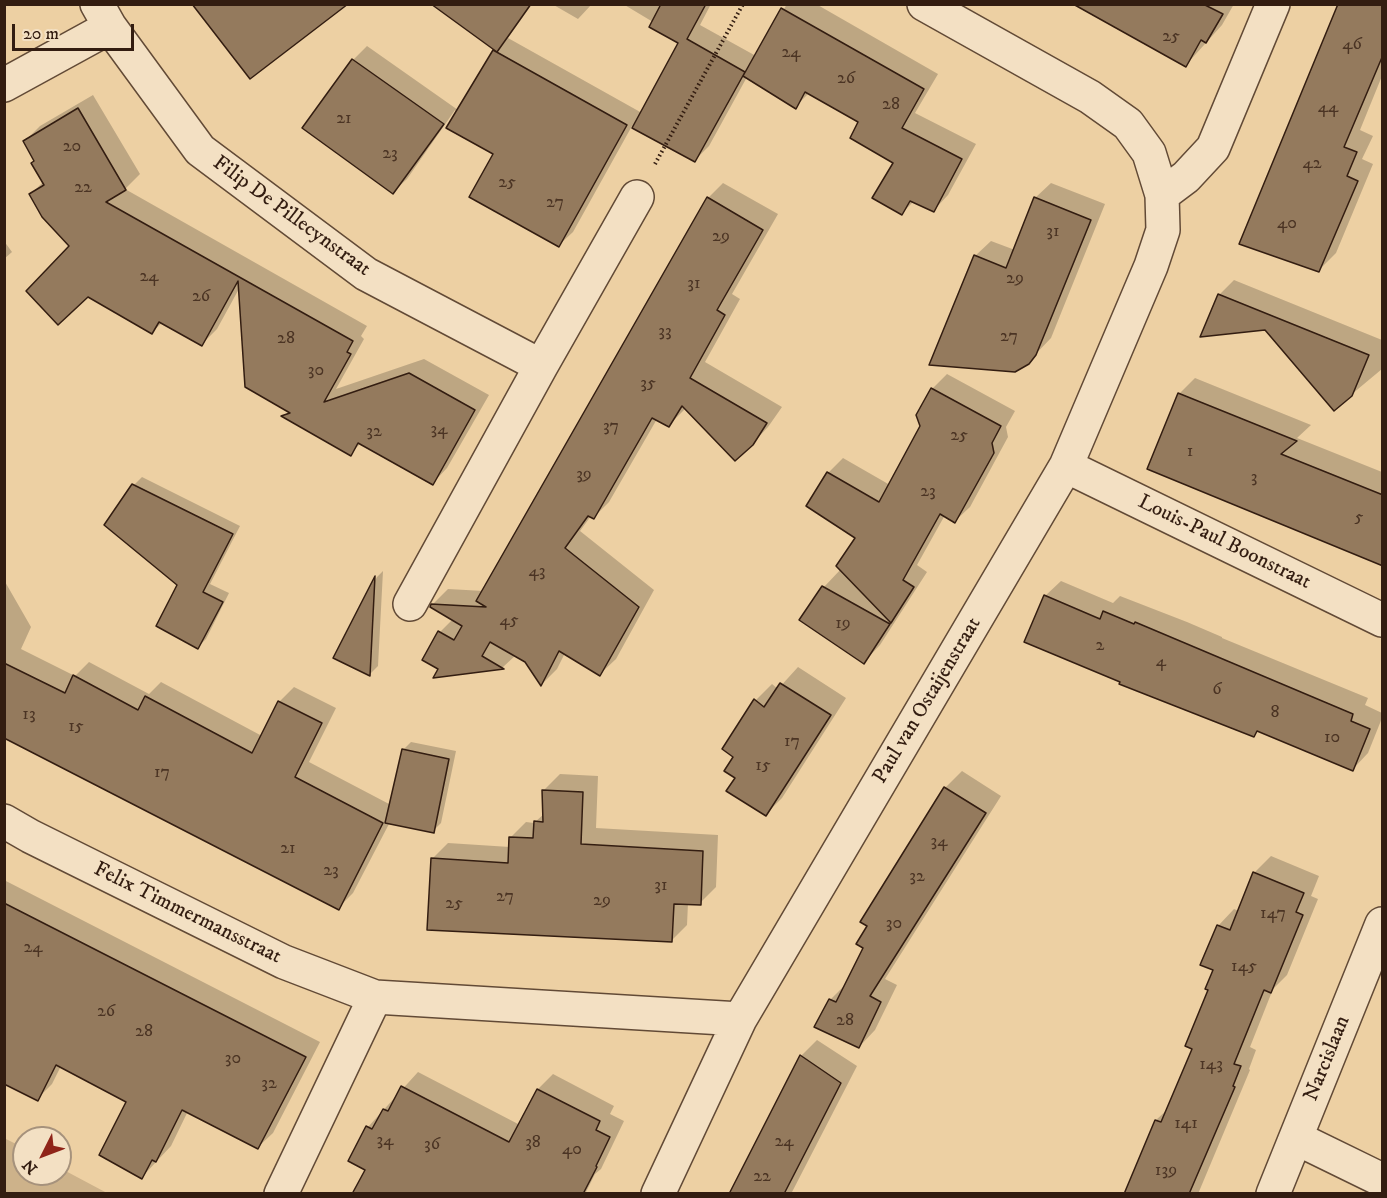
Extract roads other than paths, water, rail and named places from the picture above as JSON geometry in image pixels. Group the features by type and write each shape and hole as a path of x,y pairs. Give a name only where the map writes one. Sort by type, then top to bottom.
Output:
{"street":[{"name":"Paul van Ostaijenstraat","path":"658,1194 740,1019 1066,466 1151,266 1163,230 1162,195 1149,153 1128,124 1090,97 924,4"},
{"path":"1162,195 1186,177 1214,148 1273,4"},
{"path":"4,85 104,16"},
{"name":"Filip De Pillecynstraat","path":"104,16 200,150 366,274 541,366"},
{"path":"410,604 637,197"},
{"name":"Louis-Paul Boonstraat","path":"1066,466 1383,620"},
{"name":"Felix Timmermansstraat","path":"4,821 284,962 375,997 740,1019"},
{"name":"Narcislaan","path":"1272,1194 1383,924"},
{"path":"281,1194 375,997"},
{"path":"1296,1138 1383,1180"}]}
